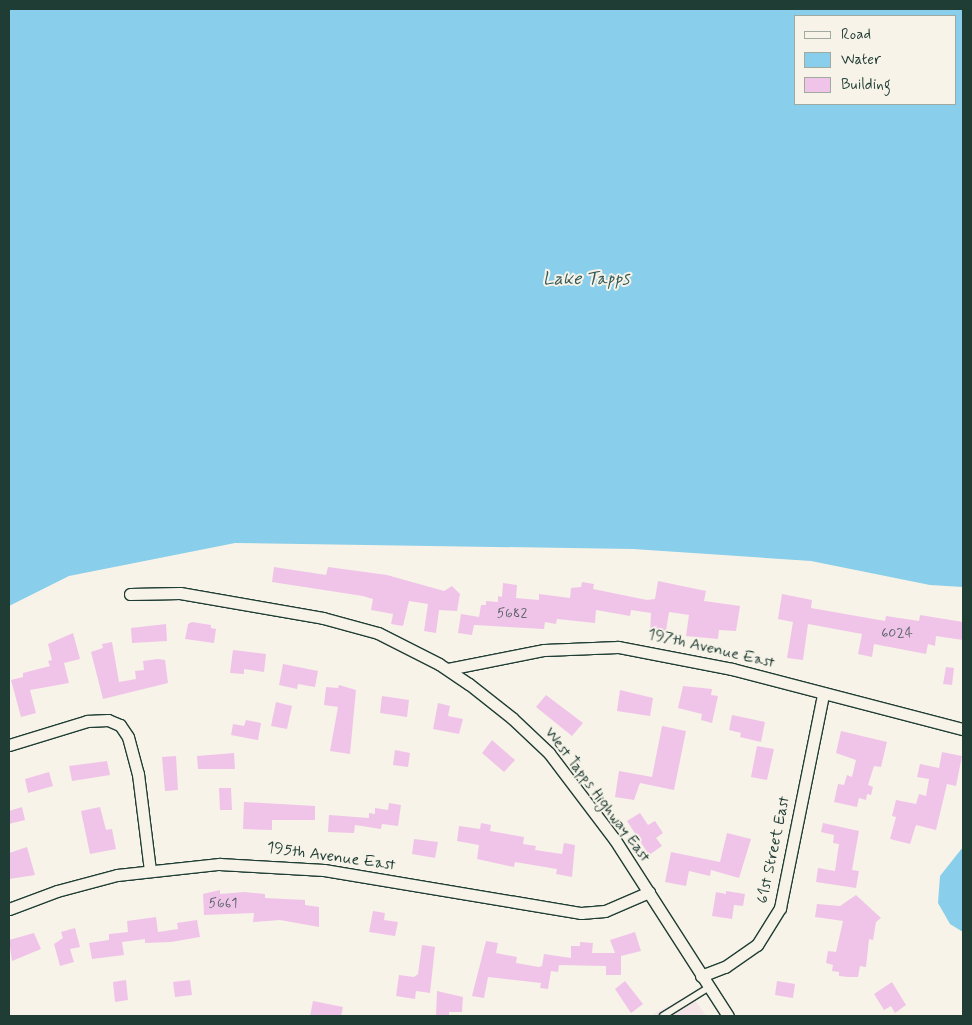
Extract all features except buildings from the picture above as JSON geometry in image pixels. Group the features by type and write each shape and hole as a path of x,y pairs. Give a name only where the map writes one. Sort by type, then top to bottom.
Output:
{"street":[{"name":"West Tapps Highway East","path":"130,594 180,593 320,618 378,634 448,669 512,718 549,754 615,840 708,988 728,1016"},
{"name":"197th Avenue East","path":"448,669 544,650 618,647 732,669 822,694 963,729"},
{"name":"61st Street East","path":"701,976 725,967 757,945 780,908 822,694"},
{"path":"9,745 87,721 115,722 128,737 134,753 150,870"},
{"name":"195th Avenue East","path":"9,909 92,881 150,870 219,864 304,868 581,912 605,911 649,892"}],"lane":[{"path":"663,1016 708,988"}],"shaded area":[{"path":"691,994 706,1016 650,1016"}],"water":[{"name":"Lake Tapps","path":"9,9 963,9 963,587 930,585 811,561 633,549 235,543 69,576 9,606"},
{"path":"963,847 963,932 950,924 938,903 940,876"}]}
